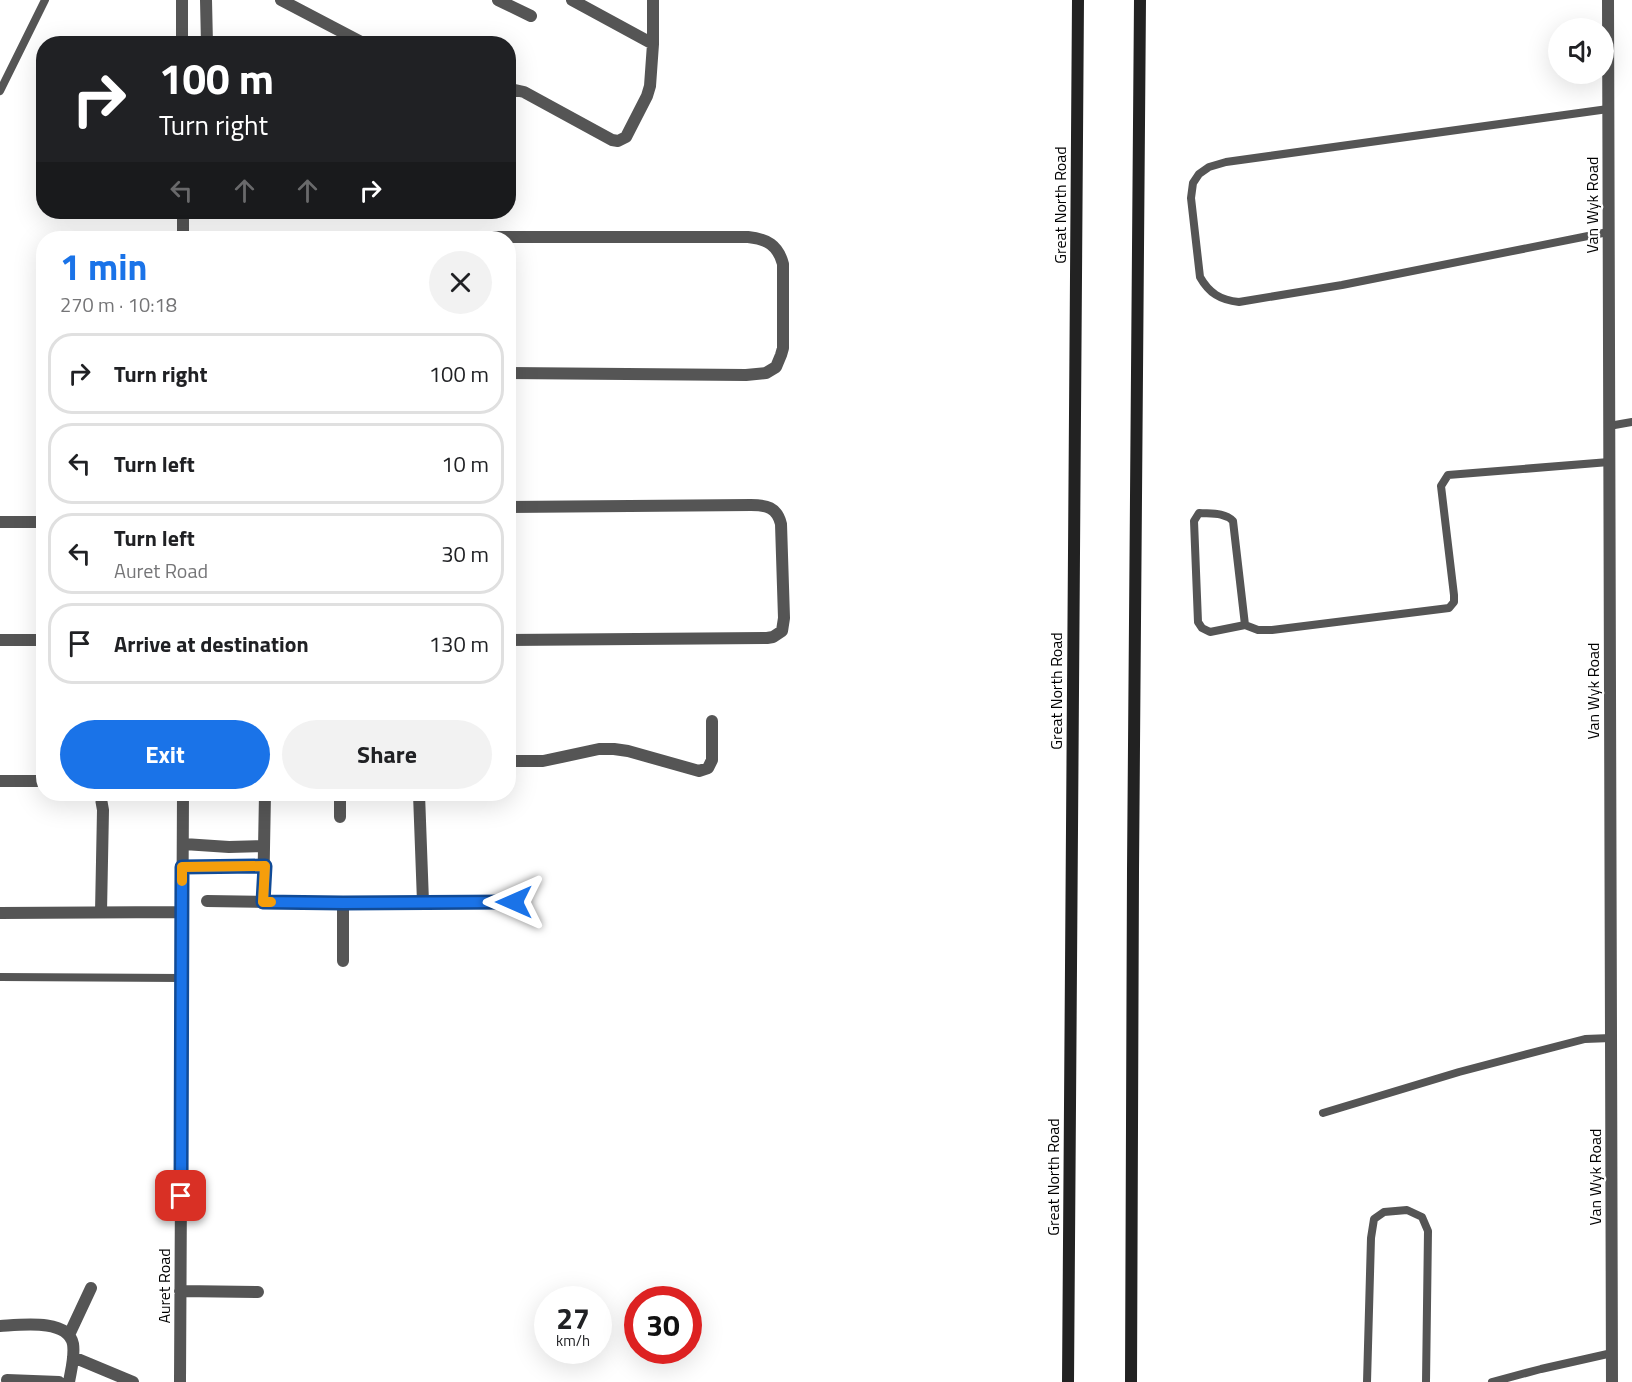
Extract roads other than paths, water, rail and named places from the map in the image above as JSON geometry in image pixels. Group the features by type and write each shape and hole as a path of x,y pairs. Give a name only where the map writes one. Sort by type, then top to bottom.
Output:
{"main road":[{"name":"Great North Road","path":"1068,1382 1078,0"},
{"path":"1131,1382 1140,0"}],"street":[{"path":"182,0 182,36"},
{"path":"206,0 207,36"},
{"path":"281,0 350,36"},
{"path":"498,0 531,16"},
{"path":"572,0 653,44"},
{"path":"516,90 524,92 612,140 624,139 650,86 654,0"},
{"name":"Van Wyk Road","path":"1608,0 1612,1382"},
{"path":"516,237 748,237 766,240 781,255 783,264 783,348 776,367 766,373 746,375 516,373"},
{"path":"516,507 766,506 777,513 781,524 784,618 782,631 766,639 516,640"},
{"path":"0,522 36,522"},
{"path":"0,640 36,640"},
{"path":"516,761 543,761 599,749 614,749 699,771 708,768 712,760 712,721"},
{"path":"0,781 36,781"},
{"path":"101,801 101,912"},
{"name":"Auret Road","path":"180,1382 183,801"},
{"path":"263,902 265,801"},
{"path":"340,801 340,818"},
{"path":"419,801 423,902"},
{"path":"184,844 229,847 264,846"},
{"path":"182,867 265,866"},
{"path":"207,901 514,902"},
{"path":"343,903 343,961"},
{"path":"0,913 182,912"},
{"path":"69,1335 91,1288"},
{"path":"180,1292 258,1292"},
{"path":"0,1326 44,1325 54,1327 69,1335 73,1346 69,1382"},
{"path":"73,1357 133,1382"},
{"path":"7,1380 60,1382"}],"lane":[{"path":"0,90 45,0"},
{"path":"1608,109 1226,162 1209,167 1199,174 1193,183 1191,198 1200,277 1215,295 1225,300 1239,302 1342,285 1608,232"},
{"path":"1609,426 1632,422"},
{"path":"1245,625 1233,521 1218,514 1199,513 1194,521 1198,622 1202,628 1210,632 1245,625 1258,630 1272,630 1449,608 1454,602 1454,595 1442,486 1448,475 1609,462"},
{"path":"0,977 182,978"},
{"path":"1323,1113 1482,1066 1586,1039 1611,1038"},
{"path":"1367,1382 1370,1248 1374,1219 1384,1212 1407,1210 1422,1218 1428,1232 1426,1382"},
{"path":"1492,1382 1612,1353"}]}
